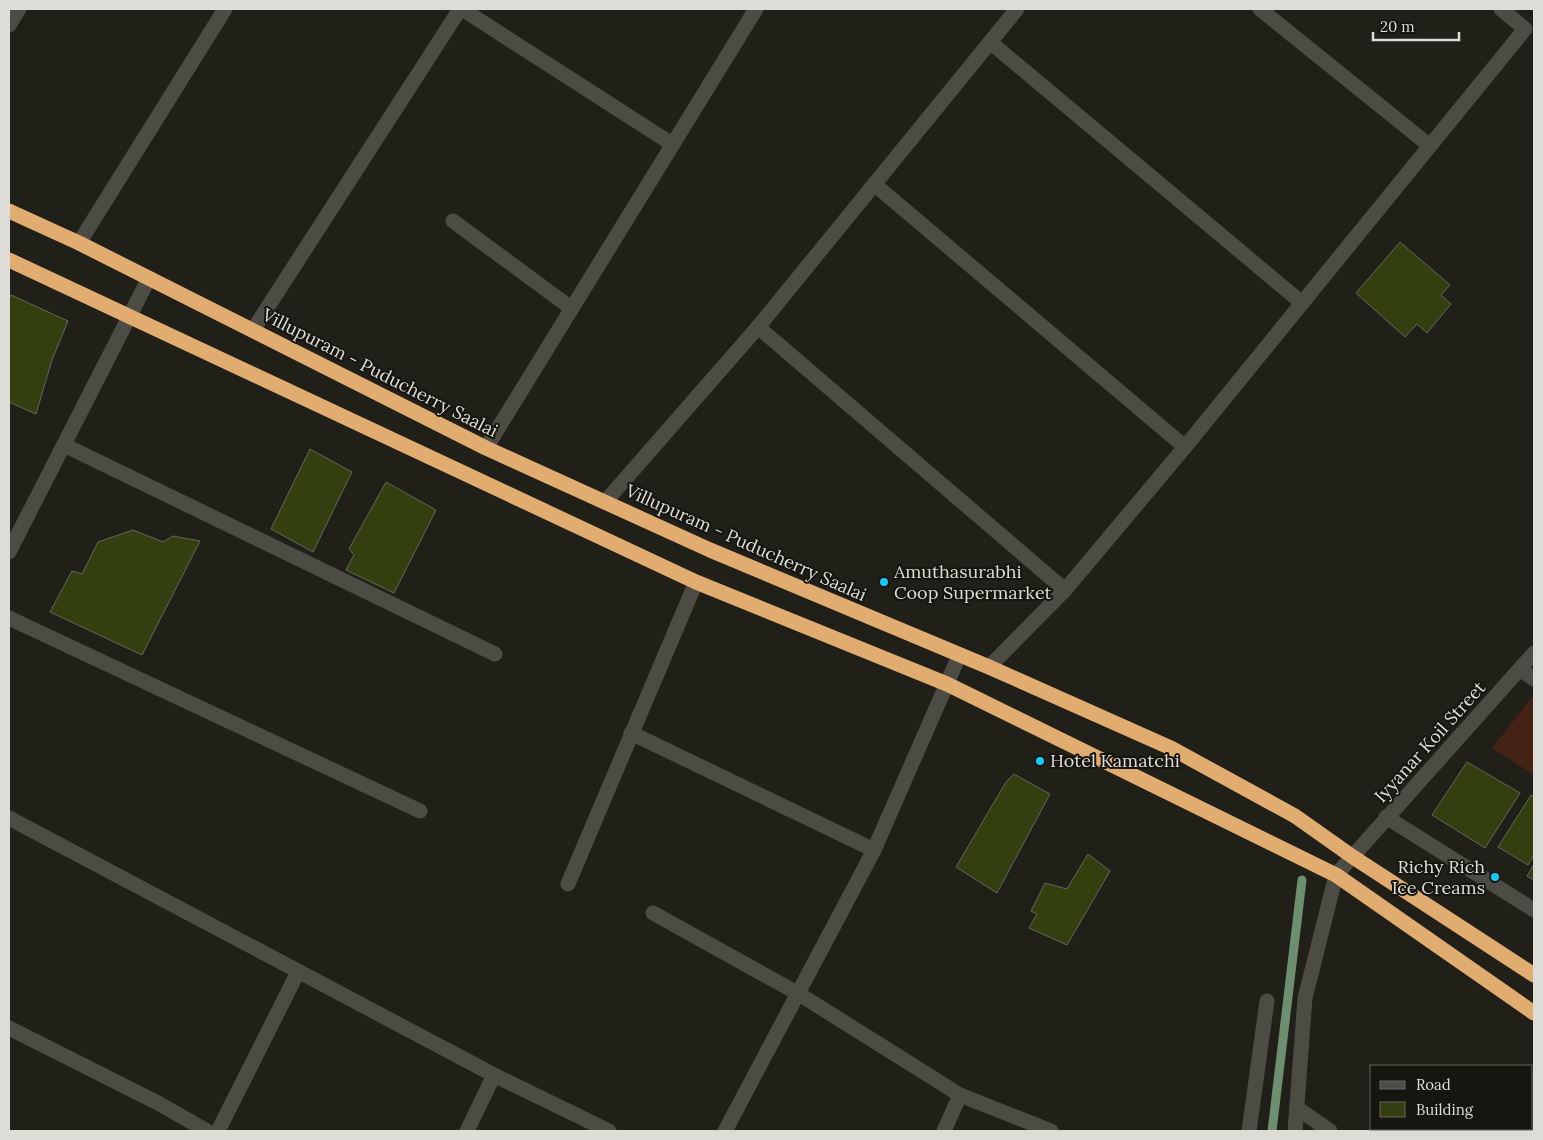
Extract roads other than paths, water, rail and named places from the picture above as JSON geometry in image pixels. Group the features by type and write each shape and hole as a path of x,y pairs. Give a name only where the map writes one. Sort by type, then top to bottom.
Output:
{"highway":[{"name":"Villupuram - Puducherry Saalai","path":"9,211 79,243 148,280 253,330 486,448 710,550 989,667 1171,748 1295,816 1353,857 1534,975"},
{"path":"9,260 696,582 947,684 1336,875 1534,1013"}],"street":[{"path":"9,25 18,9"},
{"path":"79,243 225,9"},
{"path":"253,330 461,9 672,144"},
{"path":"486,448 756,9"},
{"path":"606,502 758,327 1017,9"},
{"path":"1260,9 1430,146"},
{"path":"989,667 1065,590 1185,447 1525,29 1501,9"},
{"path":"990,42 1302,303"},
{"path":"874,184 1185,447"},
{"path":"453,221 571,308"},
{"path":"9,552 148,280"},
{"path":"758,327 1065,590"},
{"path":"64,445 495,654"},
{"path":"568,884 696,582"},
{"path":"9,618 420,811"},
{"name":"Iyyanar Koil Street","path":"1336,875 1386,816 1521,670 1534,653"},
{"path":"724,1131 799,994 874,850 959,656"},
{"path":"1521,670 1534,679"},
{"path":"631,733 874,850"},
{"path":"1386,816 1534,910"},
{"path":"9,818 494,1075 609,1131"},
{"path":"1295,1131 1305,998 1336,875"},
{"path":"653,913 799,994 960,1095 1051,1131"},
{"path":"218,1131 298,972"},
{"path":"1249,1131 1266,1001"},
{"path":"9,1028 158,1103 207,1131"},
{"path":"467,1131 494,1075"},
{"path":"944,1131 960,1095"},
{"path":"1297,1108 1330,1131"}],"waterway":[{"path":"1272,1131 1302,880"}],"place":[{"name":"Amuthasurabhi Coop Supermarket","path":"884,582"},
{"name":"Hotel Kamatchi","path":"1040,761"},
{"name":"Richy Rich Ice Creams","path":"1495,877"}]}
